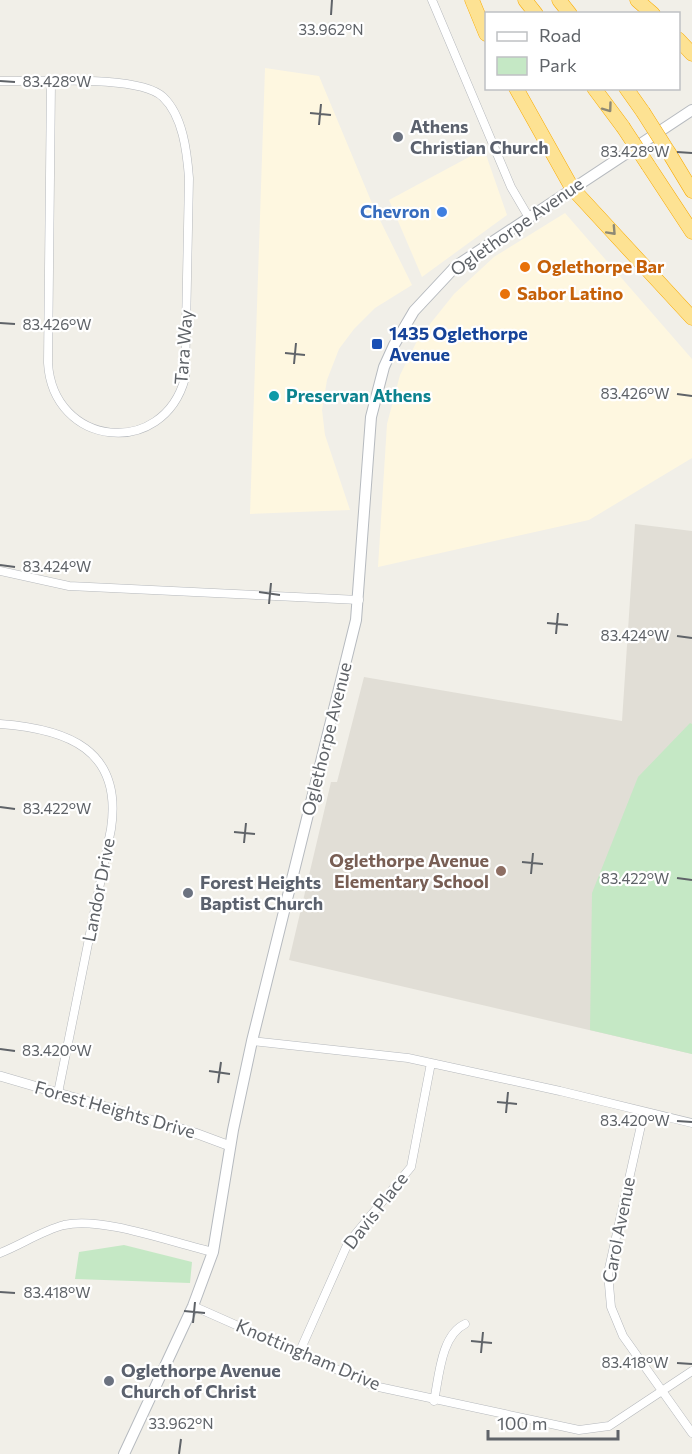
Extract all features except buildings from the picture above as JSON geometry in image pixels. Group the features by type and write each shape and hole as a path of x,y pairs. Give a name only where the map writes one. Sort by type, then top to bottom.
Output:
{"highway":[{"path":"472,0 485,32"},
{"path":"525,0 534,12"},
{"path":"559,0 568,12"},
{"path":"637,0 651,12"},
{"path":"680,41 692,54"},
{"path":"517,90 572,188 692,318"},
{"path":"595,90 623,127 692,232"},
{"path":"627,90 692,191"}],"main road":[{"name":"Oglethorpe Avenue","path":"124,1454 194,1306 213,1252 230,1146 252,1041 347,660 359,600 371,417 379,382 394,345 413,313 439,282 472,253 692,110"}],"street":[{"path":"432,0 511,187 528,216"},
{"name":"Tara Way","path":"0,81 124,83 157,92 171,108 186,151 189,178 185,378 174,405 156,420 134,431 111,433 89,428 63,407 51,386 48,363 51,82"},
{"path":"0,572 69,586 359,600"},
{"name":"Landor Drive","path":"0,724 49,730 78,742 100,763 112,794 111,829 57,1093"},
{"path":"252,1041 389,1056 431,1063 692,1123"},
{"name":"Davis Place","path":"299,1353 348,1243 411,1167 431,1063"},
{"name":"Forest Heights Drive","path":"0,1076 208,1137 230,1146"},
{"name":"Carol Avenue","path":"644,1112 610,1261 608,1293 623,1336 692,1433"},
{"path":"0,1253 53,1228 80,1223 106,1226 213,1252"},
{"name":"Knottingham Drive","path":"194,1306 374,1386 434,1401 591,1431 617,1422 692,1371"},
{"path":"434,1401 448,1344 455,1330 465,1324"}],"shaded area":[{"path":"265,68 319,76 374,208 412,285 375,308 354,329 339,349 327,380 322,410 325,435 350,510 250,514"},
{"path":"484,149 507,215 422,277 389,200"},
{"path":"565,213 692,359 692,458 589,520 378,567 387,424 400,375 418,339 454,294 494,257"},
{"name":"Oglethorpe Avenue Elementary School","path":"635,524 692,531 692,1054 289,960 331,782 337,782 364,677 622,721"}],"green space":[{"path":"690,723 692,724 692,1054 590,1030 592,893 638,777"},
{"path":"124,1245 192,1262 190,1283 75,1279 79,1252"}],"place":[{"name":"Athens Christian Church","path":"398,137"},
{"name":"Chevron","path":"442,212"},
{"name":"Oglethorpe Bar","path":"525,267"},
{"name":"Sabor Latino","path":"505,294"},
{"name":"1435 Oglethorpe Avenue","path":"377,344"},
{"name":"Preservan Athens","path":"274,396"},
{"name":"Oglethorpe Avenue Elementary School","path":"501,871"},
{"name":"Forest Heights Baptist Church","path":"188,893"},
{"name":"Oglethorpe Avenue Church of Christ","path":"109,1381"}]}
